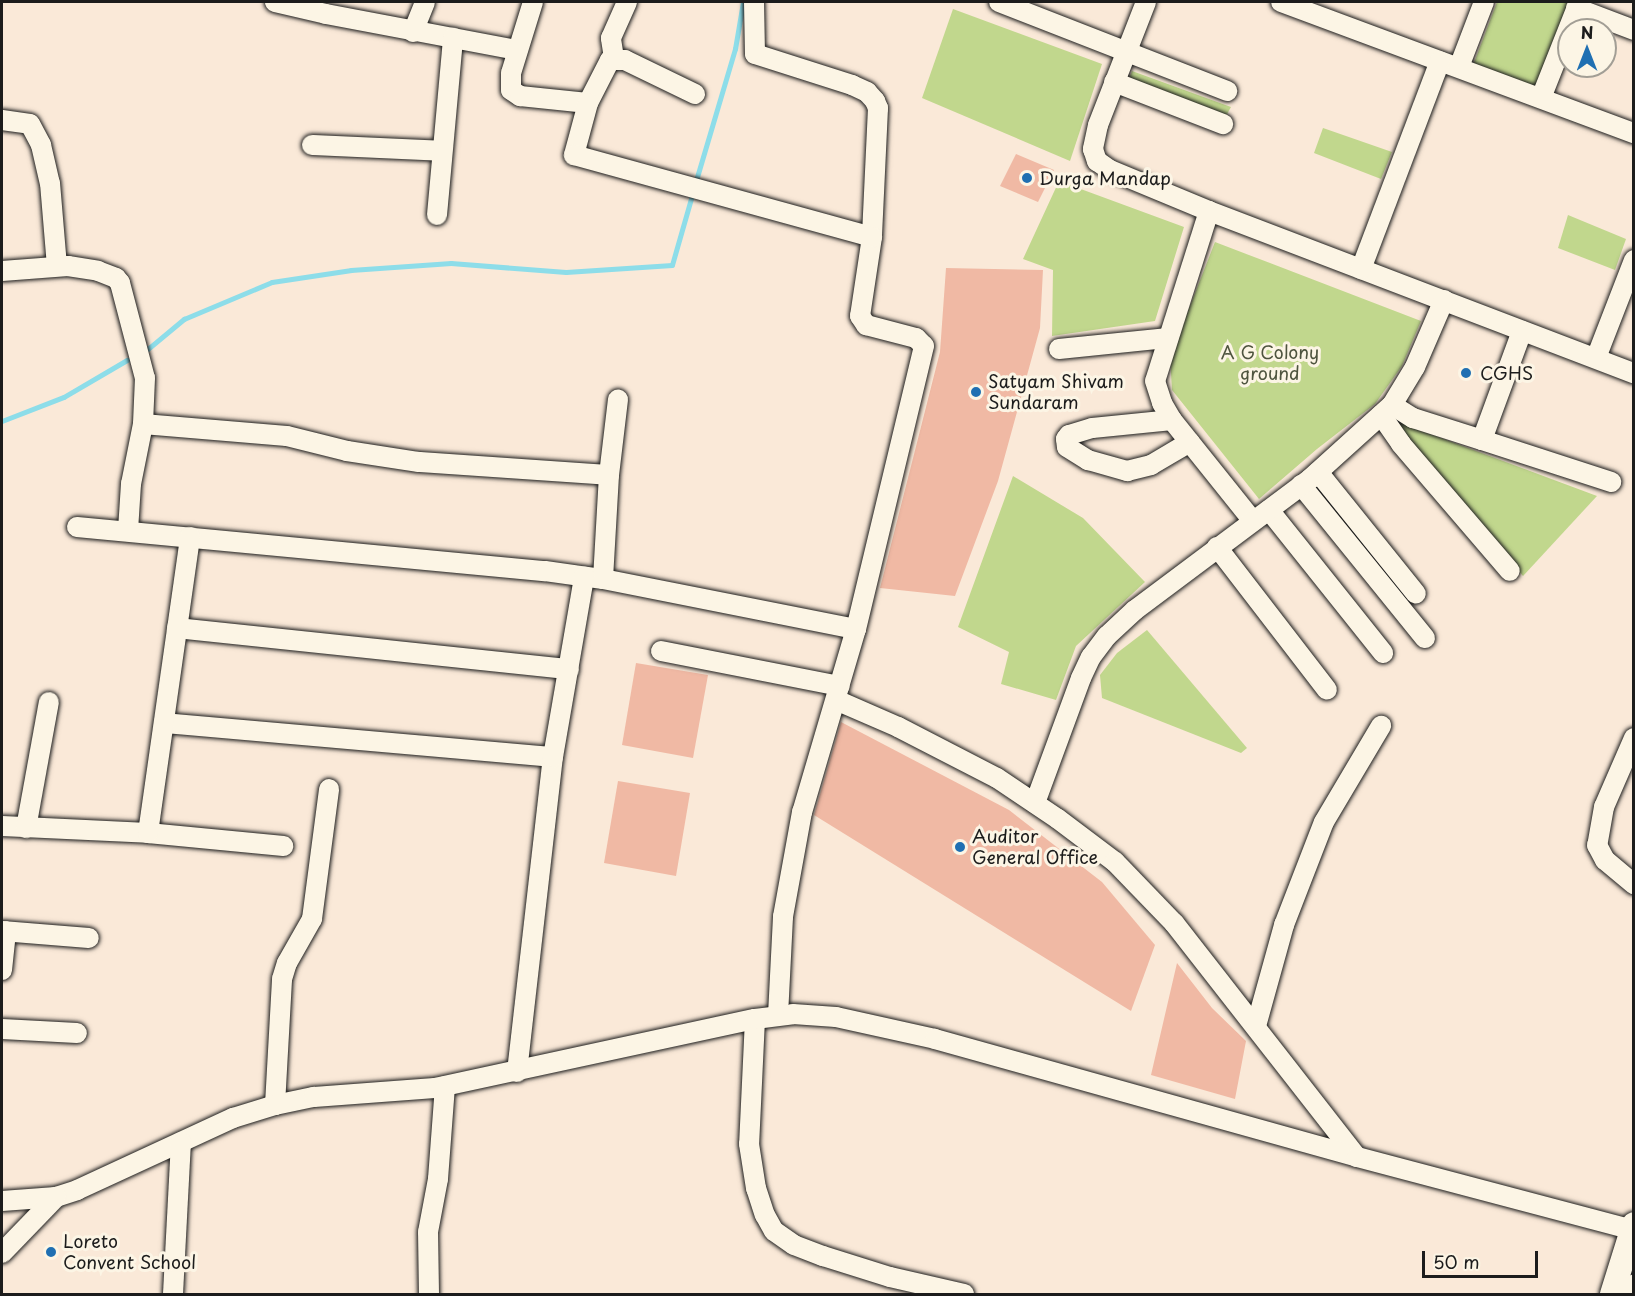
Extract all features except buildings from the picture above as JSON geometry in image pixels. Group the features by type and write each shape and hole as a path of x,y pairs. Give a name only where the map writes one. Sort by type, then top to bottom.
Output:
{"main road":[{"path":"1612,1294 1633,1228"},
{"path":"1631,1294 1634,1287"}],"street":[{"path":"275,2 413,32 517,50"},
{"path":"413,32 425,2"},
{"path":"533,2 517,50 510,80 511,90 515,95 588,104"},
{"path":"614,58 611,38 627,2"},
{"path":"754,2 753,48 760,57 852,85 867,92 875,101 878,108 872,237 860,310 861,321 916,338 924,346 856,629 800,823 783,917 778,1015"},
{"path":"999,2 1227,91"},
{"path":"1146,2 1093,141 1093,154 1097,161 1110,170 1209,211 1634,373"},
{"path":"1281,2 1634,134"},
{"path":"1360,269 1450,64 1484,2"},
{"path":"1541,98 1577,5 1634,30"},
{"path":"437,215 453,38"},
{"path":"695,94 625,60 614,58 606,64 588,104 574,155 872,237"},
{"path":"1114,82 1223,124"},
{"path":"2,120 30,124 40,146 50,183 57,266"},
{"path":"312,145 442,151"},
{"path":"1209,211 1155,381 1162,403 1190,442 1261,516 1383,653"},
{"path":"1596,358 1634,260"},
{"path":"2,271 57,266 88,268 116,278 120,283 131,329 144,364 142,424 131,484 128,531"},
{"path":"1035,803 1091,657 1107,636 1135,610 1318,472 1386,410 1420,357 1444,300"},
{"path":"1482,440 1522,331"},
{"path":"1059,349 1168,338"},
{"path":"517,1072 553,756 569,669 594,578 618,400"},
{"path":"1386,410 1611,482"},
{"path":"1386,410 1401,444 1510,571"},
{"path":"1172,420 1084,430 1069,435 1066,439 1067,447 1088,460 1127,471 1151,465 1190,442"},
{"path":"142,424 287,436 347,451 419,462 609,475"},
{"path":"1318,472 1416,594"},
{"path":"1301,485 1425,638"},
{"path":"77,527 545,571 594,578 856,629"},
{"path":"148,833 190,537"},
{"path":"1217,547 1328,690"},
{"path":"177,628 569,669"},
{"path":"661,651 838,693 997,778 1035,803 1122,870 1174,923 1357,1157"},
{"path":"26,828 50,702"},
{"path":"164,723 553,756"},
{"path":"1256,1026 1284,925 1324,822 1381,726"},
{"path":"1634,738 1604,807 1597,844 1605,860 1634,884"},
{"path":"275,1106 282,980 287,963 312,919 329,789"},
{"path":"2,826 148,833 283,846"},
{"path":"2,970 4,931 89,938"},
{"path":"2,1201 56,1197 106,1178 233,1118 275,1106 314,1097 444,1086 778,1015 836,1017 935,1039 1357,1157 1633,1228"},
{"path":"755,1019 749,1144 756,1188 765,1215 774,1232 794,1245 890,1278 964,1294"},
{"path":"2,1029 77,1033"},
{"path":"429,1294 428,1232 438,1179 444,1086"},
{"path":"173,1294 181,1142"},
{"path":"2,1253 56,1197"}],"green space":[{"path":"1497,2 1572,2 1565,18 1557,18 1557,39 1535,93 1472,68"},
{"path":"953,9 1102,64 1070,161 922,98"},
{"path":"1132,71 1231,107 1226,116 1129,79"},
{"path":"1323,128 1392,152 1381,179 1314,153"},
{"path":"1059,181 1184,227 1155,321 1052,336 1053,270 1023,259"},
{"path":"1568,215 1626,239 1615,270 1558,248"},
{"name":"A G Colony ground","path":"1215,242 1421,321 1402,366 1375,404 1317,449 1259,499 1172,390 1170,357"},
{"path":"1398,422 1597,496 1523,576 1398,429"},
{"path":"1013,476 1083,518 1145,582 1076,646 1056,700 1001,684 1009,652 958,627"},
{"path":"1318,483 1408,594 1402,598 1311,488"},
{"path":"1147,630 1247,748 1241,753 1102,698 1100,675 1117,653"}],"waterway":[{"path":"695,184 735,49 743,2"},
{"path":"148,349 184,319 272,282 351,270 451,263 566,272 672,265 693,192"},
{"path":"2,421 64,397 127,360"}],"place":[{"name":"Durga Mandap","path":"1027,178"},
{"name":"CGHS","path":"1466,373"},
{"name":"Satyam Shivam Sundaram","path":"976,392"},
{"name":"Auditor General Office","path":"960,847"},
{"name":"Loreto Convent School","path":"51,1252"}]}
